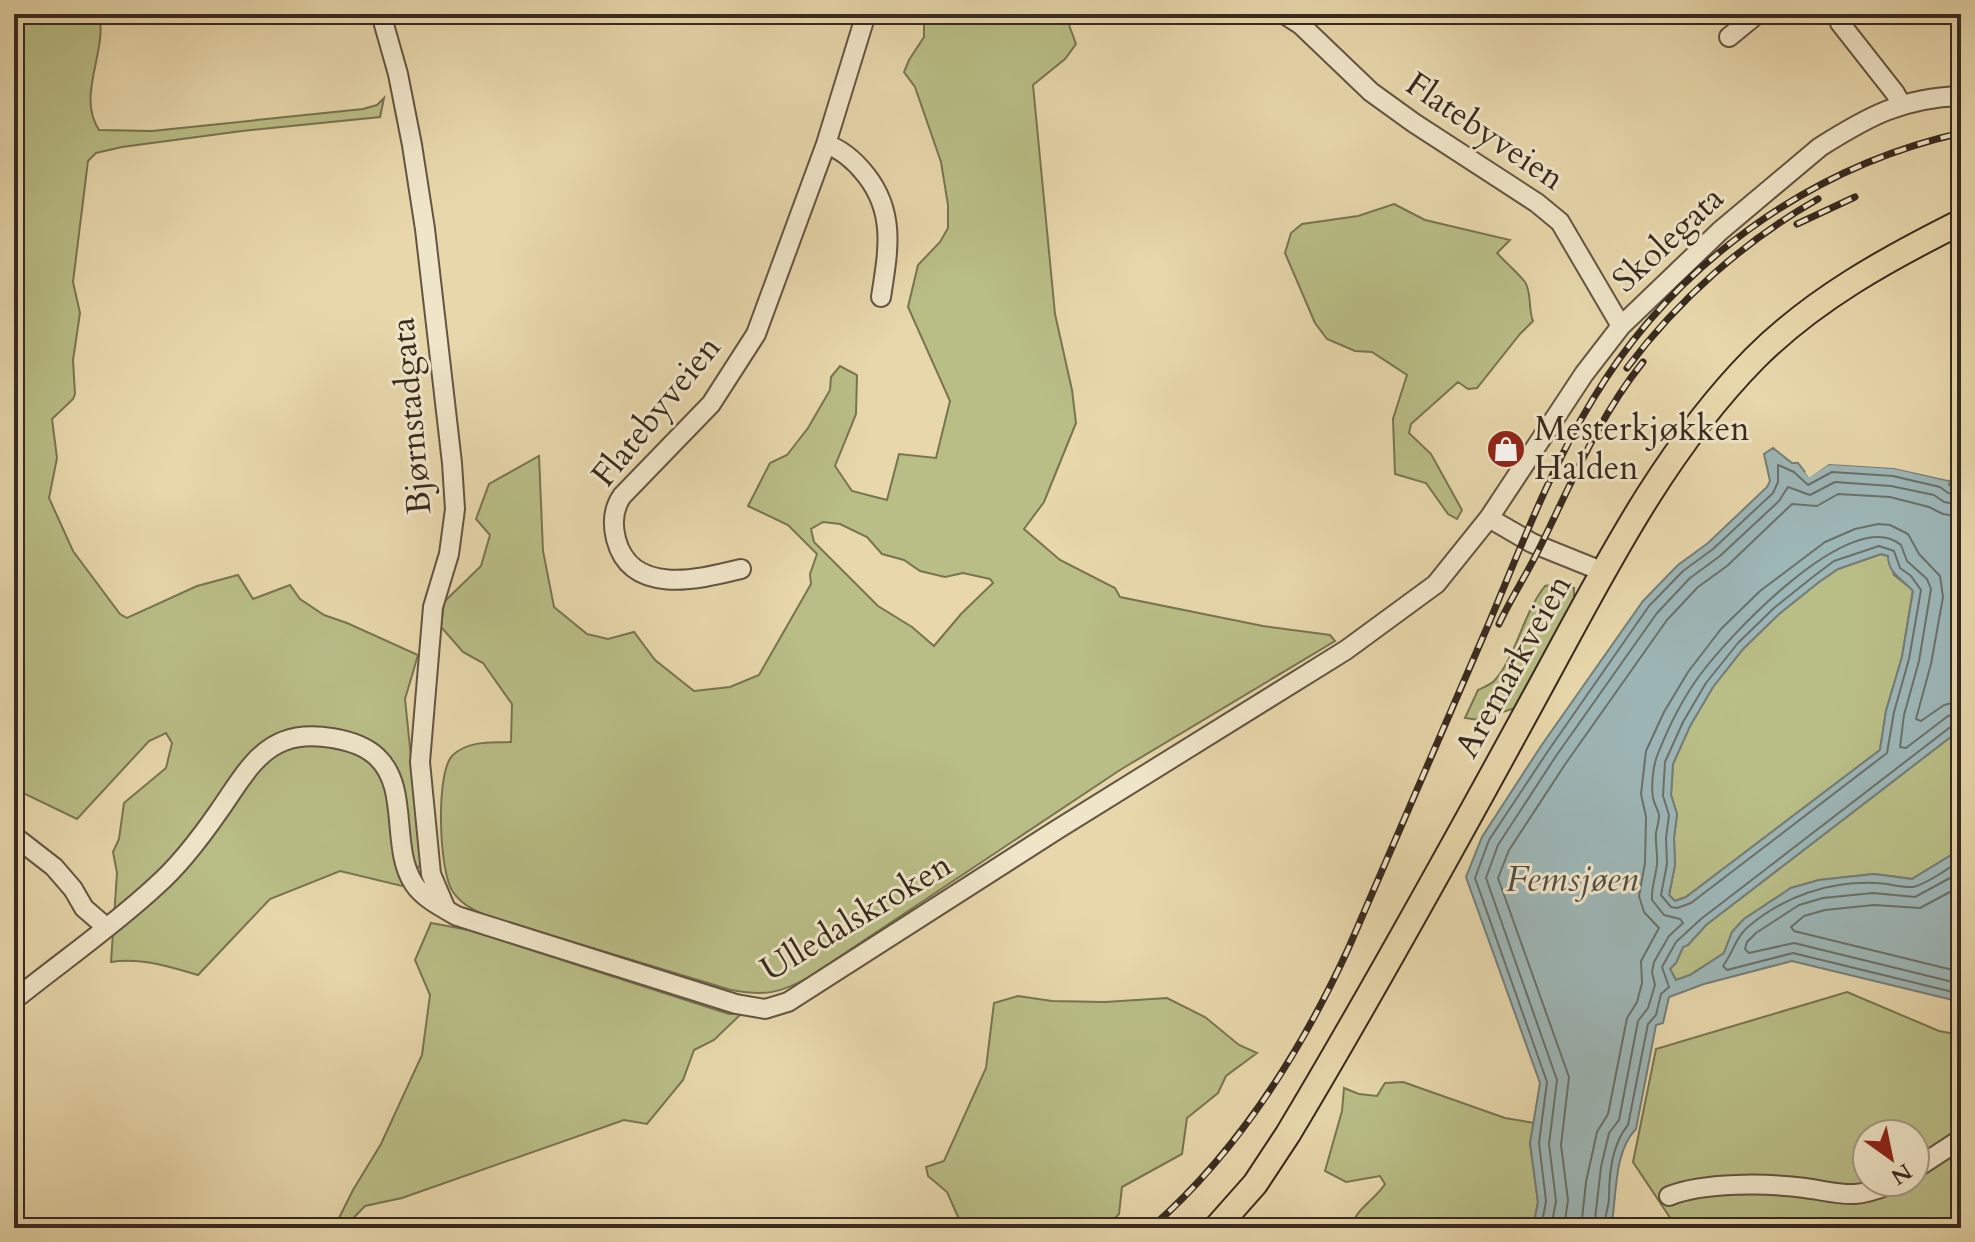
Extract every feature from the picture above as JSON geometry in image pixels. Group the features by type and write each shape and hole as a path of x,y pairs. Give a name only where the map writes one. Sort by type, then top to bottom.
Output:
{"main road":[{"name":"Aremarkveien","path":"1216,1228 1255,1184 1305,1107 1604,572 1674,458 1756,357 1800,319 1855,280 1961,222"}],"street":[{"name":"Bjørnstadgata","path":"381,14 398,74 412,145 425,229 452,463 455,509 449,554 433,607 420,762 431,874 445,907"},
{"name":"Flatebyveien","path":"741,569 703,578 670,581 641,572 621,551 615,534 615,510 622,496 683,437 711,404 749,348 776,285 826,144 866,14"},
{"name":"Flatebyveien","path":"1284,14 1301,25 1371,92 1537,203 1560,222 1621,326"},
{"path":"1729,37 1757,14"},
{"path":"1838,14 1840,23 1901,104"},
{"name":"Skolegata","path":"1489,518 1584,374 1621,326 1720,231 1820,147 1864,121 1920,99 1961,96"},
{"path":"826,144 838,148 861,169 883,205 889,230 881,297"},
{"name":"Ulledalskroken","path":"14,1000 170,871 209,825 254,763 284,741 298,738 347,742 377,757 395,789 401,841 413,884 429,899 457,916 736,1004 765,1009 788,1002 1346,650 1436,584 1489,518"},
{"path":"1489,518 1532,543 1604,572"},
{"path":"14,836 54,867 84,908 106,927"},
{"path":"1931,1159 1961,1139"},
{"path":"1669,1196 1695,1187 1726,1186 1801,1188 1851,1194"}],"green space":[{"path":"14,14 99,14 100,43 91,102 99,130 152,131 363,109 377,105 384,98 380,117 122,147 96,153 88,161 73,282 80,313 73,360 75,394 52,419 57,458 49,498 73,551 120,614 127,618 197,586 238,575 253,599 290,585 300,599 324,615 418,655 405,699 422,863 402,886 340,871 270,899 198,975 144,962 111,962 117,873 113,852 119,839 124,803 166,768 172,743 166,733 149,741 77,819 25,794 14,784"},
{"path":"924,14 1065,14 1076,44 1065,59 1033,85 1055,314 1076,423 1044,502 1024,529 1060,560 1115,588 1120,597 1263,626 1330,635 1335,641 1120,770 809,977 780,990 753,993 731,990 477,912 457,897 448,881 442,845 443,780 447,765 459,750 481,743 511,742 512,704 483,663 463,652 441,627 444,602 481,566 490,535 476,519 489,484 539,456 543,551 554,607 587,634 608,639 634,632 655,660 694,691 730,687 759,675 811,584 810,574 817,554 788,525 748,506 770,463 787,455 808,428 830,390 831,377 840,366 857,375 856,414 835,466 852,491 887,500 899,454 936,458 950,401 908,307 918,265 940,242 948,228 948,205 941,162 915,87 904,72 924,37","holes":["823,522 840,524 867,537 882,554 904,560 920,571 945,577 963,573 990,579 993,583 934,646 912,627 878,606 814,542 811,529"]},
{"path":"1394,204 1425,220 1510,240 1497,253 1523,279 1528,291 1533,321 1477,388 1468,389 1458,382 1411,424 1409,433 1431,454 1462,510 1457,519 1448,514 1426,483 1395,474 1393,419 1407,375 1372,352 1355,351 1327,339 1315,323 1285,253 1291,233 1302,224 1358,216"},
{"path":"1881,554 1888,556 1894,575 1913,590 1902,657 1886,711 1880,750 1686,897 1675,901 1669,895 1675,865 1677,814 1671,795 1673,764 1690,726 1713,687 1743,649 1779,614 1819,582 1838,569"},
{"path":"1563,583 1574,588 1574,607 1518,707 1479,720 1465,718 1478,690 1492,682 1502,671 1537,597 1545,586"},
{"path":"1961,729 1961,849 1912,879 1874,874 1819,880 1791,888 1744,919 1732,932 1724,953 1690,975 1676,980 1670,969 1683,947 1706,925"},
{"path":"431,923 469,930 729,1014 741,1014 714,1040 694,1050 683,1080 647,1124 624,1120 402,1198 365,1206 344,1228 334,1228 381,1144 422,1055 430,995 415,960"},
{"path":"1847,992 1939,1031 1961,1035 1961,1228 1677,1228 1633,1162 1656,1049"},
{"path":"1018,996 1052,1001 1105,1002 1167,998 1205,1017 1239,1045 1257,1053 1226,1076 1218,1093 1187,1118 1182,1154 1122,1187 1119,1214 1105,1228 963,1228 947,1192 928,1176 926,1167 944,1161 986,1068 994,1003"},
{"path":"1403,1082 1505,1118 1535,1123 1530,1143 1538,1202 1533,1228 1351,1228 1357,1215 1385,1184 1380,1176 1346,1182 1325,1171 1342,1111 1344,1088 1377,1096 1385,1083"}],"water":[{"name":"Femsjøen","path":"1773,448 1792,463 1798,463 1809,477 1829,464 1894,468 1950,481 1949,485 1961,488 1961,729 1706,925 1683,947 1670,969 1676,980 1690,975 1724,953 1732,932 1744,919 1791,888 1819,880 1874,874 1912,879 1961,849 1961,1002 1792,961 1704,984 1669,997 1663,1023 1656,1025 1636,1129 1623,1150 1611,1228 1533,1228 1538,1202 1530,1143 1540,1083 1466,877 1482,837 1541,746 1643,601 1678,565 1708,543 1767,487 1770,481 1764,454","holes":["1881,554 1888,556 1893,572 1913,591 1902,657 1886,711 1880,750 1686,897 1675,901 1669,895 1675,865 1677,814 1671,795 1673,764 1690,726 1713,687 1743,649 1779,614 1819,582 1838,569"]}],"pier":[{"path":"1829,460 1895,464 1949,477 1948,480 1894,468 1829,464 1809,478 1805,472"}],"railway":[{"path":"1151,1228 1183,1198 1240,1133 1310,1024 1349,947 1549,483 1577,426 1626,350 1663,306 1705,265 1750,228 1799,197 1851,170 1905,149 1961,133"},
{"path":"1797,224 1855,197"},
{"path":"1627,368 1668,319 1714,274 1764,234 1818,199"},
{"path":"1499,624 1599,429 1643,362"}],"place":[{"name":"Mesterkjøkken Halden","path":"1506,449"}]}
